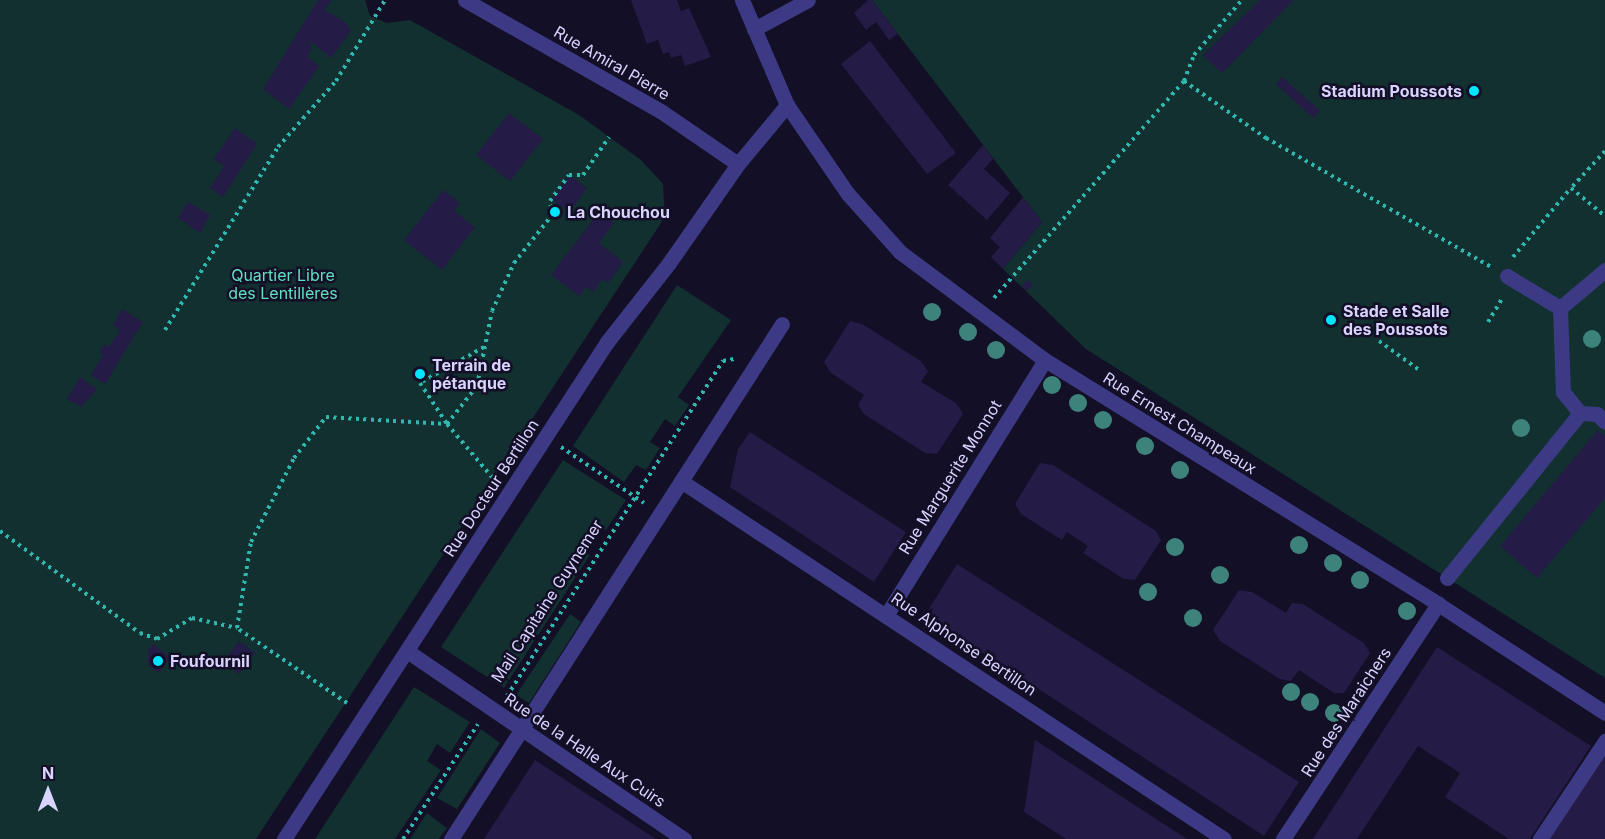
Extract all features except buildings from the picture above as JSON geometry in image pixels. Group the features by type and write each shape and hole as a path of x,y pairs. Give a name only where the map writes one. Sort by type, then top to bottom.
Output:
{"street":[{"name":"Rue Amiral Pierre","path":"465,0 662,112 738,164"},
{"name":"Rue Ernest Champeaux","path":"742,0 787,105 873,225 900,252 979,314 1045,360 1438,604 1605,713"},
{"path":"753,29 784,16 808,0"},
{"name":"Rue Docteur Bertillon","path":"284,839 627,314 669,263 738,164 787,105"},
{"path":"1560,308 1605,270"},
{"path":"1507,276 1560,308"},
{"path":"1560,308 1563,392 1580,412 1597,414 1605,422"},
{"path":"451,839 782,324"},
{"name":"Rue Marguerite Monnot","path":"887,614 1045,360"},
{"path":"1447,578 1580,412"},
{"name":"Rue Alphonse Bertillon","path":"681,481 887,614 1224,839"},
{"name":"Rue des Maraichers","path":"1283,839 1438,604"},
{"name":"Rue de la Halle Aux Cuirs","path":"407,651 684,839"},
{"path":"1540,839 1605,741"}],"path":[{"path":"165,330 278,147 336,81 385,0"},
{"path":"979,314 1184,81 1194,55 1242,0"},
{"path":"1184,81 1266,138 1507,276"},
{"path":"447,424 477,386 492,311 514,263 552,214 550,201 569,175 583,175 609,137"},
{"path":"1488,322 1507,291 1506,265 1605,151"},
{"path":"1571,188 1604,214"},
{"path":"1379,341 1418,369"},
{"path":"485,347 420,383 447,424 492,477"},
{"name":"Mail Capitaine Guynemer","path":"403,839 475,726 510,693 723,361 762,355"},
{"path":"237,628 251,542 294,458 326,417 447,424"},
{"path":"546,436 660,514"},
{"path":"0,531 140,633 157,639 192,618 237,628 365,715"}],"green space":[{"name":"Quartier Libre des Lentillères","path":"0,0 365,0 370,16 387,23 410,20 579,115 641,160 663,184 665,217 256,839 0,839"},
{"name":"Stade et Salle des Poussots","path":"872,0 1605,0 1605,678 1086,349 1003,269 1042,222"},
{"path":"677,285 731,320 678,397 689,405 675,426 665,419 650,442 660,448 646,470 636,465 624,482 573,446"},
{"path":"563,460 626,500 606,530 596,524 579,549 590,555 504,688 441,647"},
{"path":"570,614 581,622 529,703 516,695"},
{"path":"414,687 470,722 450,753 437,744 427,761 441,770 395,839 315,839"},
{"path":"481,729 500,743 457,809 437,798"},
{"path":"427,813 447,828 439,839 410,839"}],"place":[{"name":"Stadium Poussots","path":"1474,91"},
{"name":"La Chouchou","path":"555,212"},
{"name":"Stade et Salle des Poussots","path":"1331,320"},
{"name":"Terrain de pétanque","path":"420,374"},
{"name":"Foufournil","path":"158,661"}]}
